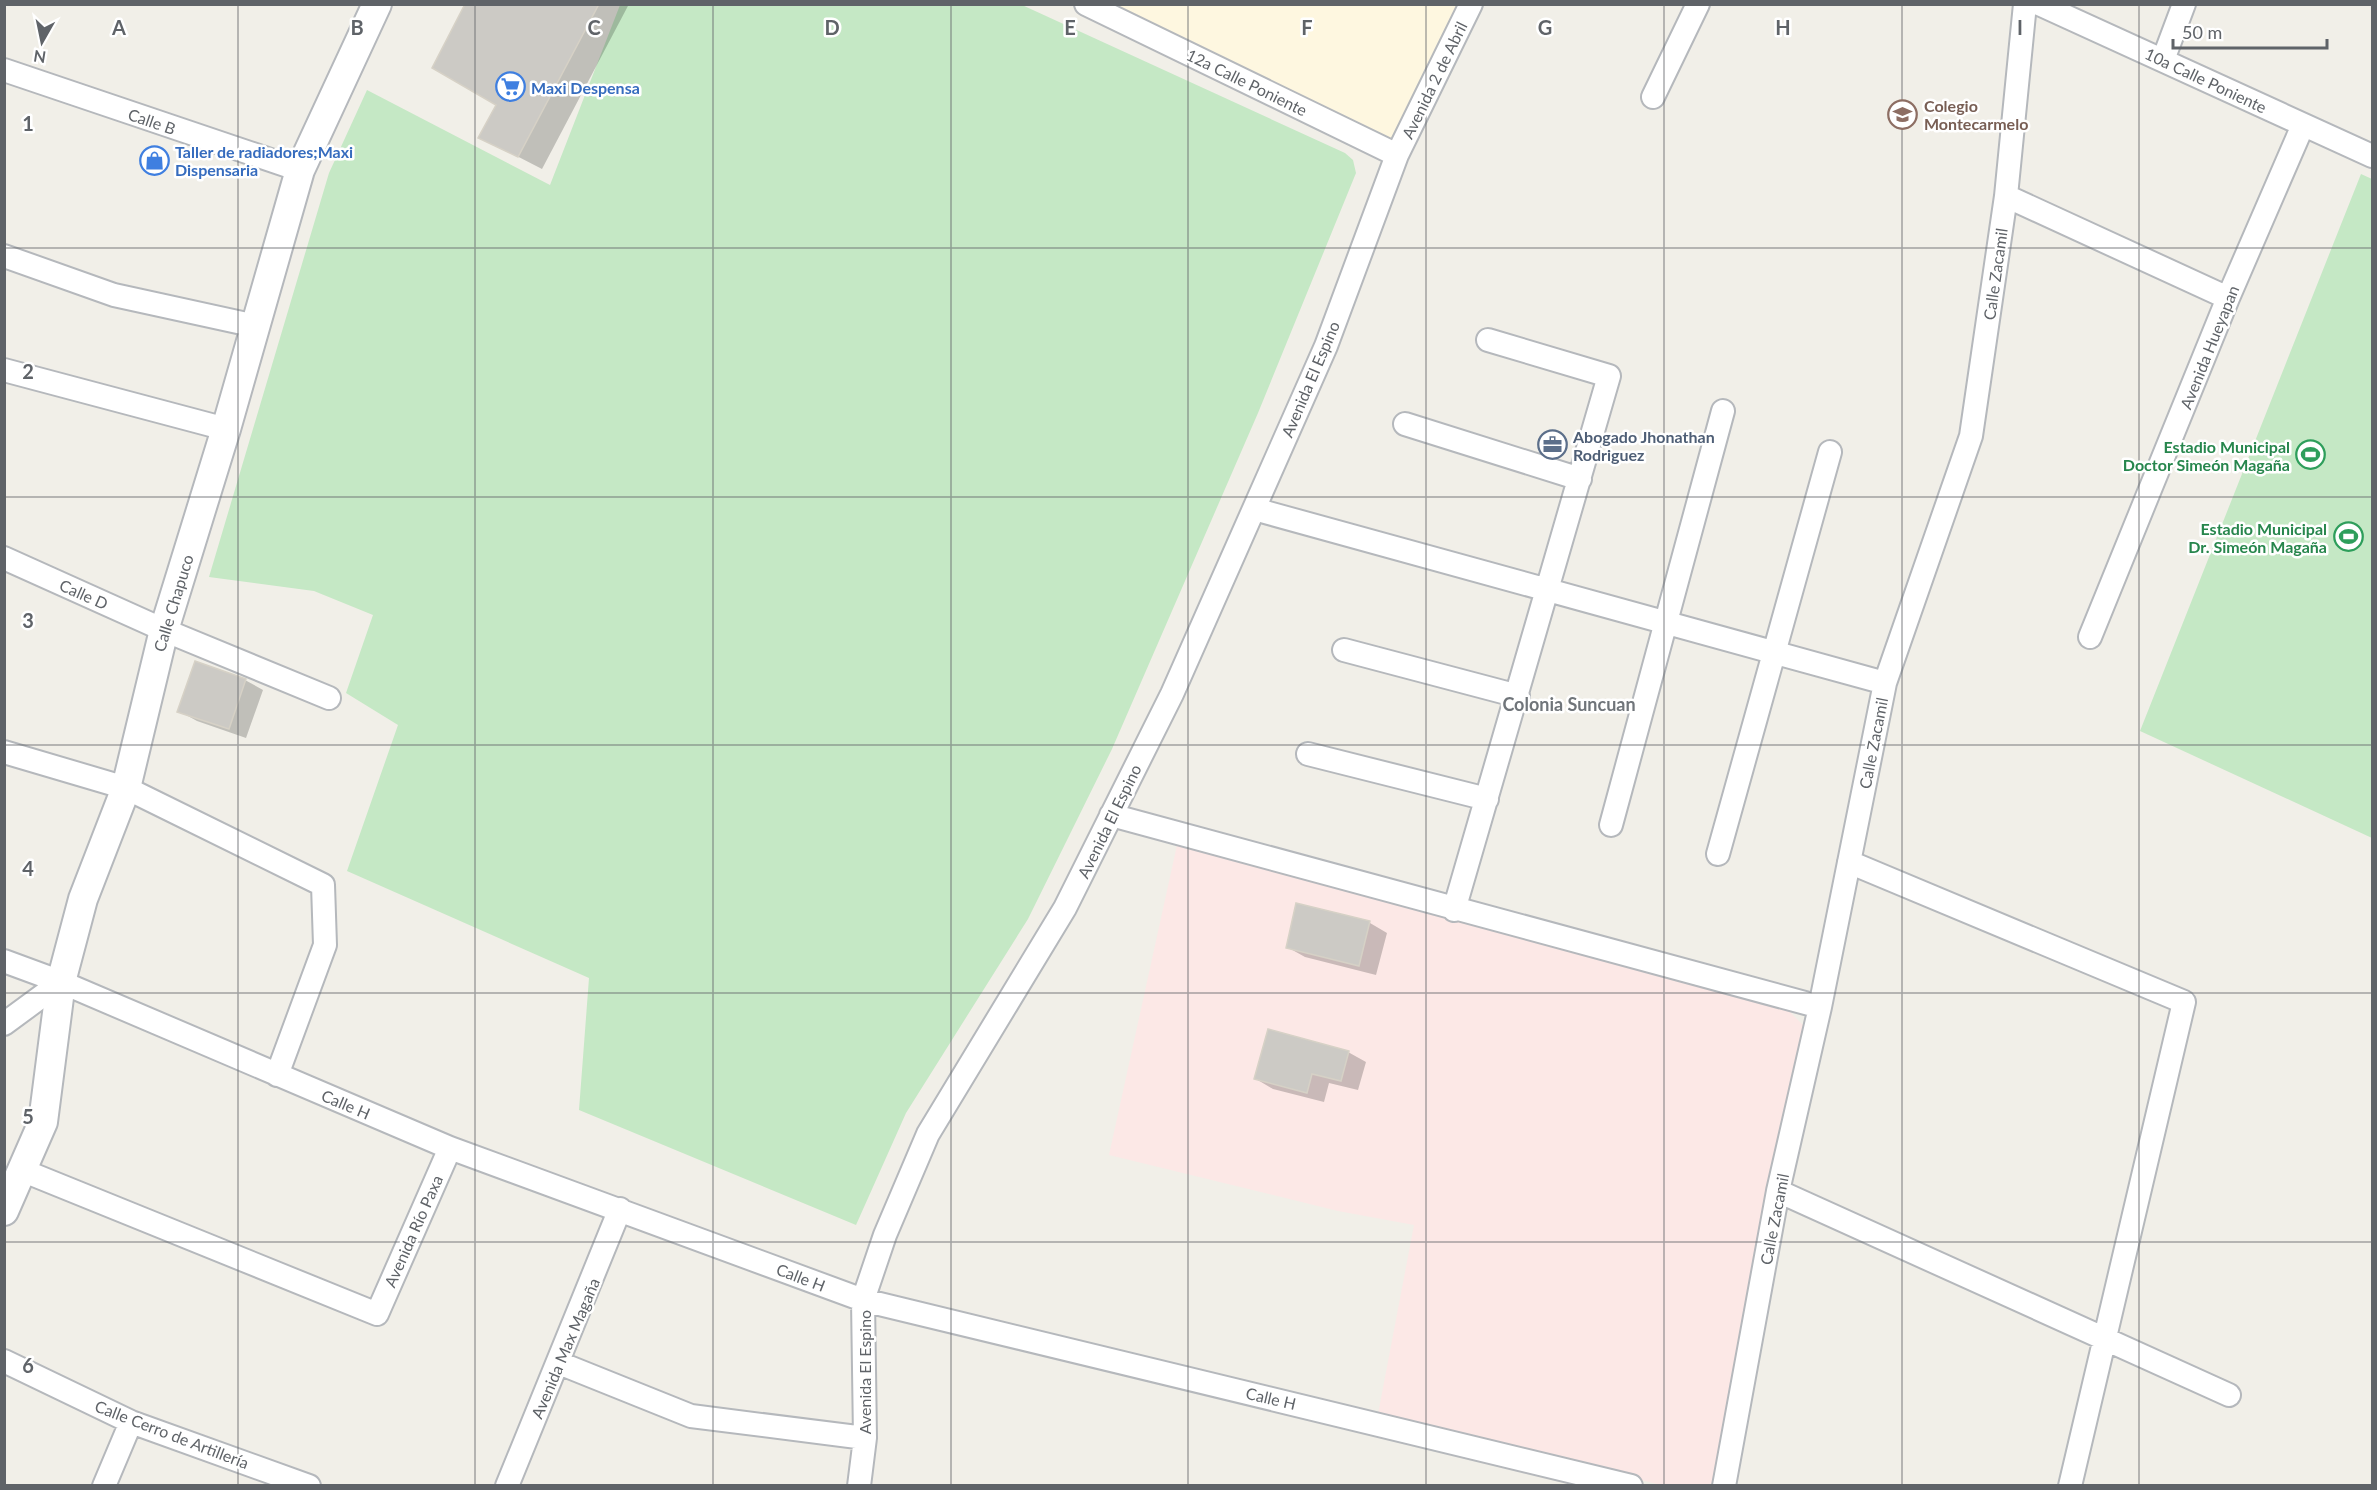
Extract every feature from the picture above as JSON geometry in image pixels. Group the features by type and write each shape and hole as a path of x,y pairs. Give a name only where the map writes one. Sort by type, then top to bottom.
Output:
{"street":[{"name":"Calle Chapuco","path":"4,1211 24,1171 47,1105 61,982 83,899 126,788 164,630 226,429 300,170 377,4"},
{"name":"Avenida 2 de Abril","path":"1397,154 1471,4"},
{"path":"1653,97 1698,4"},
{"name":"Calle Zacamil","path":"1724,1485 1778,1191 1820,1007 1885,683 1971,436 2006,196 2025,4"},
{"name":"10a Calle Poniente","path":"2039,4 2373,156"},
{"path":"2163,60 2184,4"},
{"name":"12a Calle Poniente","path":"1095,6 1397,154"},
{"name":"Calle B","path":"4,70 300,170"},
{"name":"Avenida Hueyapan","path":"2090,637 2228,298 2303,126"},
{"name":"Avenida El Espino","path":"859,1485 865,1438 863,1300 885,1235 928,1134 1065,908 1172,694 1326,346 1397,154"},
{"path":"2006,196 2228,298"},
{"path":"4,256 114,295 256,326"},
{"path":"1454,910 1518,696 1609,376 1488,340"},
{"path":"4,370 226,429"},
{"path":"1611,825 1723,411"},
{"path":"1405,424 1580,479"},
{"path":"1718,854 1830,452"},
{"path":"1254,509 1885,683"},
{"name":"Calle D","path":"4,558 164,630 329,698"},
{"path":"1344,650 1518,696"},
{"path":"4,752 126,788 323,885 325,945 277,1075"},
{"path":"1308,754 1487,799"},
{"path":"1111,815 1454,910 1820,1007"},
{"path":"1849,862 2184,1002 2070,1485"},
{"name":"Calle H","path":"4,961 61,982 450,1148 863,1300 1631,1485"},
{"path":"4,1024 61,982"},
{"name":"Avenida Río Paxa","path":"24,1171 377,1314 450,1148"},
{"path":"1778,1191 2229,1395"},
{"name":"Avenida Max Magaña","path":"507,1485 559,1363 620,1209"},
{"name":"Calle Cerro de Artillería","path":"4,1361 131,1422 303,1485"},
{"path":"559,1363 691,1416 865,1438"},
{"path":"104,1485 131,1422"}],"shaded area":[{"path":"1115,5 1463,5 1391,139"},
{"path":"1177,845 1789,1011 1804,1026 1712,1483 1708,1485 1661,1485 1378,1414 1414,1225 1338,1211 1109,1155"}],"green space":[{"path":"620,5 1022,5 1345,153 1353,160 1356,173 1258,413 1112,749 1028,919 906,1113 856,1225 579,1110 589,978 347,871 398,725 346,693 373,615 314,591 209,577 329,173 367,90 550,185"},
{"name":"Estadio Municipal Doctor Simeón Magaña","path":"2361,174 2372,179 2372,838 2140,731"}],"building":[{"name":"Maxi Despensa","path":"465,4 599,4 518,157 478,138 496,105 432,68"},
{"path":"195,661 246,679 229,729 177,712"},
{"path":"1296,903 1370,921 1359,966 1286,948"},
{"path":"1268,1029 1349,1051 1341,1081 1312,1074 1307,1093 1254,1079"}],"place":[{"name":"Maxi Despensa","path":"510,87"},
{"name":"Colegio Montecarmelo","path":"1903,114"},
{"name":"Taller de radiadores;Maxi Dispensaria","path":"154,160"},
{"name":"Abogado Jhonathan Rodriguez","path":"1552,445"},
{"name":"Estadio Municipal Doctor Simeón Magaña","path":"2311,455"},
{"name":"Estadio Municipal Dr. Simeón Magaña","path":"2348,537"}],"district":[{"name":"Colonia Suncuan","path":"1569,704"}]}
